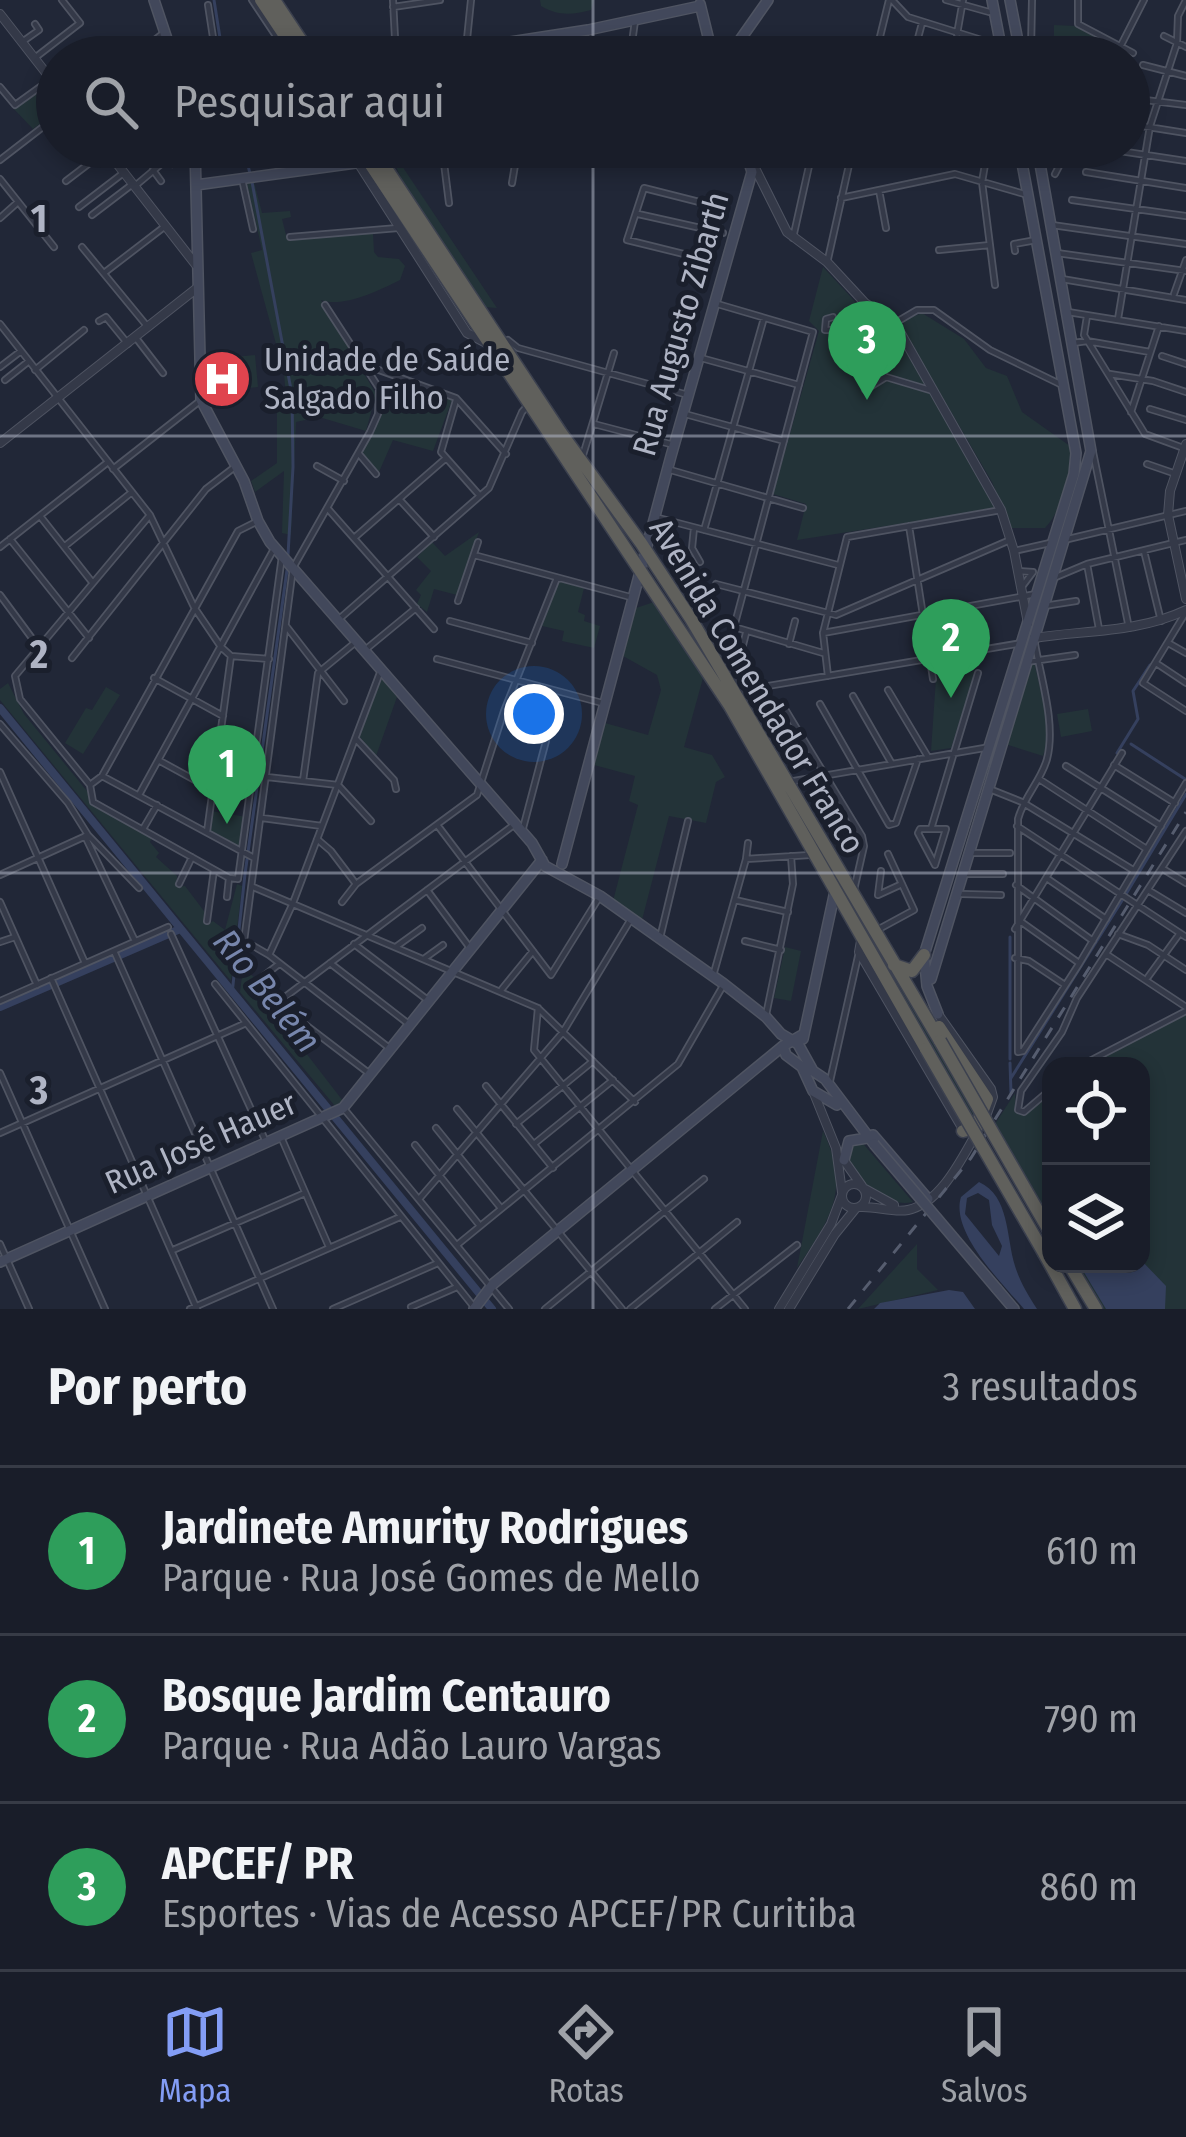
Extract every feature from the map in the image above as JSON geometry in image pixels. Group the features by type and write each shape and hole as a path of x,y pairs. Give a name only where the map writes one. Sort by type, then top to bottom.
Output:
{"highway":[{"path":"257,0 294,36"},
{"path":"277,0 289,36"},
{"name":"Avenida Comendador Franco","path":"382,168 445,267 580,460 642,572 854,918 908,988 1042,1218"},
{"name":"Avenida Comendador Franco","path":"385,168 491,346 609,510 646,550 733,687 851,894 926,1049 1076,1309"},
{"path":"673,619 681,619 685,609"},
{"path":"768,771 785,784"},
{"path":"892,963 912,971 930,955"},
{"path":"908,988 913,978 926,978"},
{"path":"920,1009 939,1027 984,1090 986,1108 968,1137"},
{"path":"1074,1273 1096,1309"}],"main road":[{"path":"154,0 166,36"},
{"path":"743,36 768,0"},
{"path":"992,0 999,36"},
{"path":"1010,0 1019,36"},
{"path":"551,36 701,2 708,36"},
{"path":"195,168 201,400 258,521 532,843 576,880 724,984 793,1041 822,1091 871,1141 1014,1309"},
{"path":"195,184 297,168"},
{"name":"Rua Augusto Zibarth","path":"554,861 606,704 752,168"},
{"path":"1023,168 1076,462 1069,510"},
{"path":"938,1014 926,978 932,931 961,836 987,788 1032,662 1059,541 1091,441 1076,361 1081,340 1068,312 1041,168"},
{"path":"1025,180 1032,172 1042,176"},
{"path":"1058,363 1064,356 1076,361"},
{"path":"1068,412 1078,418 1086,409"},
{"path":"938,1014 930,955 962,874 990,747 1037,594 1052,577"},
{"path":"961,836 969,836 968,853"},
{"name":"Rua José Hauer","path":"3,1261 341,1108 534,871 554,861"},
{"path":"789,1058 836,886"},
{"path":"829,919 838,914 854,918"},
{"path":"476,1308 490,1287 793,1041"},
{"path":"764,1062 789,1058 802,1067 861,1124 924,1201"},
{"path":"861,1124 871,1141"},
{"path":"844,1160 849,1141 871,1141"}],"street":[{"path":"62,0 80,22 62,36"},
{"path":"257,0 281,36"},
{"path":"277,0 302,36"},
{"path":"395,36 393,3 440,0"},
{"path":"467,36 471,0"},
{"path":"880,36 890,0 908,17 965,36"},
{"path":"903,10 908,0"},
{"path":"946,0 989,12"},
{"path":"1031,36 1032,0"},
{"path":"1078,0 1078,24 1101,36"},
{"path":"1125,36 1144,0"},
{"path":"1186,0 1178,16 1178,43 1150,126 1186,133"},
{"path":"957,34 963,2"},
{"path":"208,5 213,36"},
{"path":"0,14 35,58"},
{"path":"1178,16 1186,20"},
{"path":"633,36 636,18"},
{"path":"919,36 922,23"},
{"path":"22,42 39,30 35,24"},
{"path":"160,36 165,32"},
{"path":"1164,36 1186,47"},
{"path":"1150,67 1186,76"},
{"path":"1,89 15,105 36,93"},
{"path":"1150,99 1186,105"},
{"path":"0,160 36,132"},
{"path":"1150,154 1186,161"},
{"path":"66,181 82,168"},
{"path":"121,168 196,265"},
{"path":"92,215 156,168"},
{"name":"Avenida Comendador Franco","path":"378,168 398,227 467,333 491,346"},
{"path":"444,168 449,203"},
{"path":"512,183 514,168"},
{"path":"755,168 778,220 793,238 827,262 865,303 895,323 919,383"},
{"path":"793,238 809,168"},
{"path":"827,262 848,168"},
{"path":"984,168 982,182 995,285"},
{"path":"1055,174 1058,168"},
{"path":"1118,320 1143,168"},
{"path":"153,170 161,181"},
{"path":"79,207 124,172"},
{"path":"1086,172 1186,188"},
{"path":"841,198 955,174 1028,195"},
{"path":"0,179 54,247"},
{"path":"242,179 253,229"},
{"path":"644,188 724,208 717,234 708,260 627,240 644,188"},
{"path":"879,190 886,228"},
{"path":"1072,200 1186,216"},
{"path":"0,218 18,202"},
{"path":"638,214 717,234"},
{"path":"1052,226 1186,244"},
{"path":"104,273 164,227"},
{"path":"290,237 398,227"},
{"path":"1015,251 1015,244 1036,240"},
{"path":"939,250 990,244"},
{"path":"82,247 148,327"},
{"path":"1057,253 1184,270"},
{"path":"1173,297 1186,260"},
{"path":"1062,279 1186,300"},
{"path":"1,441 196,288"},
{"path":"714,303 813,332 734,627 823,653"},
{"path":"325,304 380,388"},
{"path":"895,323 917,310 934,310 990,350 1062,385"},
{"path":"1068,312 1186,331"},
{"path":"1081,340 1087,316"},
{"path":"99,321 106,317 163,373"},
{"path":"833,317 826,319 825,330 838,330 851,320 857,324 878,371 886,377 919,383 933,391 1001,510 1028,624"},
{"path":"704,530 764,318"},
{"path":"0,324 150,515 194,607 221,647 231,656 269,659"},
{"path":"1131,412 1159,326"},
{"path":"35,370 84,330"},
{"path":"508,340 518,348 688,395"},
{"path":"1081,340 1150,352"},
{"path":"1081,340 1145,434 1185,447 1168,515 1186,599"},
{"path":"0,367 21,351"},
{"path":"580,460 614,353"},
{"path":"1162,356 1186,364"},
{"path":"699,357 800,385"},
{"path":"5,380 28,361"},
{"path":"364,365 456,398 506,454"},
{"path":"1107,374 1186,392"},
{"path":"139,795 221,647 285,558 329,510 378,414 382,382 394,376"},
{"path":"865,390 886,377"},
{"path":"354,538 443,456 456,398"},
{"path":"0,548 201,400"},
{"path":"338,620 480,496 494,479 522,412 530,404"},
{"path":"1150,409 1186,420"},
{"path":"682,413 784,441"},
{"path":"594,424 674,445"},
{"path":"1091,441 1129,628"},
{"path":"359,454 376,474"},
{"path":"443,456 480,496"},
{"path":"1147,464 1176,474"},
{"path":"72,658 206,489 236,466"},
{"path":"317,466 344,482"},
{"path":"667,469 803,508"},
{"path":"1083,477 1097,470"},
{"path":"65,546 131,492"},
{"path":"399,499 434,537"},
{"path":"329,510 434,629"},
{"path":"828,676 823,633 847,537 1001,510"},
{"path":"1014,551 1186,511"},
{"path":"150,515 18,669 16,687 29,711 90,785 94,802 233,879"},
{"path":"40,516 92,582"},
{"path":"655,517 838,565"},
{"path":"90,785 102,776 238,531 258,521"},
{"path":"909,526 933,680"},
{"path":"694,527 691,541 700,562"},
{"path":"10,539 89,638"},
{"path":"716,584 836,615 1010,540"},
{"path":"1052,577 1186,540"},
{"path":"458,601 478,542"},
{"path":"1144,550 1161,621"},
{"path":"474,555 634,598"},
{"path":"240,972 286,626 285,558"},
{"path":"226,897 243,852 285,558"},
{"path":"1087,564 1100,632"},
{"path":"1018,571 1034,572 1022,592"},
{"path":"342,902 356,884 438,826 482,787 516,680 556,578"},
{"path":"823,633 1022,592 1037,594"},
{"path":"0,596 38,645"},
{"path":"1044,606 1076,601"},
{"path":"320,670 416,608"},
{"path":"1034,638 1129,628 1186,611"},
{"path":"1186,611 1143,683 1186,711"},
{"path":"450,621 532,643"},
{"path":"789,645 795,621"},
{"path":"286,626 344,700"},
{"path":"746,633 733,687 1022,643"},
{"path":"1169,643 1186,653"},
{"path":"1018,920 1017,826 1022,802 1039,779 1047,756 1048,737 1032,662 1075,655"},
{"path":"207,832 231,656"},
{"path":"437,659 606,704"},
{"path":"1156,663 1186,683"},
{"path":"303,782 320,670"},
{"path":"269,955 381,670"},
{"path":"931,829 978,674"},
{"path":"154,677 223,716"},
{"path":"888,690 928,758"},
{"path":"853,696 892,764"},
{"path":"820,704 889,825 893,826 918,759"},
{"path":"785,709 862,836 857,886 851,894"},
{"path":"0,724 68,802 135,941"},
{"path":"0,743 13,738"},
{"path":"356,739 394,780 396,789"},
{"path":"370,1075 277,1004 464,862 519,828 546,741"},
{"path":"785,784 990,747"},
{"path":"1122,753 1071,832 1048,879 1018,920 1017,1050 1022,1051 1079,964 1186,784"},
{"path":"158,760 213,790"},
{"path":"1114,765 1175,803"},
{"path":"1066,766 1161,826"},
{"path":"0,772 86,963"},
{"path":"102,776 254,858"},
{"path":"266,776 338,784 370,821"},
{"path":"1039,779 1147,849"},
{"path":"987,788 1022,802 1134,871"},
{"path":"143,829 157,805"},
{"path":"260,818 322,826"},
{"path":"660,938 688,821"},
{"path":"438,826 550,975 600,896"},
{"path":"1017,826 1183,935 1147,978"},
{"path":"931,829 947,830 935,865 918,833 931,829"},
{"path":"1045,1057 1133,902 1148,890 1186,832"},
{"path":"87,835 139,888"},
{"path":"0,874 87,835"},
{"path":"317,839 356,884"},
{"path":"713,976 748,843"},
{"path":"93,851 102,848"},
{"path":"968,853 1010,854"},
{"path":"745,862 817,854"},
{"path":"888,854 914,910 868,933 822,1091 822,1110 836,1148 846,1205 902,1210 924,1201 944,1185 968,1137 990,1109 992,1089 938,1014"},
{"path":"766,1017 793,884 791,856"},
{"path":"179,884 192,857"},
{"path":"1163,869 1186,883"},
{"path":"207,922 214,870"},
{"path":"880,872 878,895 902,884"},
{"path":"962,874 1003,874"},
{"path":"1048,879 1106,919"},
{"path":"1016,885 1093,941"},
{"path":"251,886 538,1008 634,1102"},
{"path":"428,890 471,948"},
{"path":"1148,890 1186,913"},
{"path":"955,894 1000,895"},
{"path":"734,900 788,912"},
{"path":"1,907 37,985"},
{"path":"420,1198 542,1060 631,919"},
{"path":"1018,920 1079,964"},
{"path":"397,946 422,928"},
{"path":"0,1001 170,930 266,1144"},
{"path":"1118,934 1186,970"},
{"path":"0,942 15,937"},
{"path":"243,940 390,1049"},
{"path":"746,941 782,950"},
{"path":"355,944 429,1001"},
{"path":"425,958 443,945"},
{"path":"501,990 533,951"},
{"path":"859,952 968,1137"},
{"path":"116,954 273,1309"},
{"path":"1097,1057 1186,1009 1106,954"},
{"path":"1016,958 1029,961 1065,985"},
{"path":"330,963 410,1025"},
{"path":"256,982 279,964"},
{"path":"855,971 862,966 869,970"},
{"path":"53,982 195,1308 400,1216"},
{"path":"215,984 476,1308"},
{"path":"457,1245 685,1056 724,984"},
{"path":"538,1008 534,1042 542,1060 744,1308"},
{"path":"0,1132 244,1024"},
{"path":"516,1124 593,1061"},
{"path":"1042,1061 1017,1098 1021,1112 1042,1096"},
{"path":"0,1073 105,1309"},
{"path":"533,1144 613,1080"},
{"path":"486,1086 553,1168"},
{"path":"341,1108 509,1309"},
{"path":"458,1108 590,1272 626,1309 737,1222"},
{"path":"436,1128 502,1209"},
{"path":"281,1137 330,1248"},
{"path":"415,1144 480,1226"},
{"path":"786,1306 866,1198 836,1148"},
{"path":"545,1309 704,1179"},
{"path":"786,1306 850,1184 896,1205 924,1201"},
{"path":"172,1251 305,1193"},
{"path":"0,1244 3,1261 29,1309"},
{"path":"715,1309 797,1244"},
{"path":"333,1309 438,1263"},
{"path":"410,1307 457,1287"}],"shaded area":[{"path":"540,0 594,0 591,10 565,14 541,6"},
{"path":"1054,25 1078,26 1097,36 1054,36"},
{"path":"36,94 36,127 33,129 13,108"},
{"path":"397,168 403,168 497,308 484,307"},
{"path":"254,182 262,213 290,211 291,217 282,219 287,239 373,233 378,257 399,259 405,266 400,280 371,293 340,302 321,300 376,394 366,431 319,417 296,422 291,535 282,533 284,471 255,492 251,481 277,463 277,407 286,398 284,373 251,253 262,250 247,183"},
{"path":"823,267 862,309 892,325 996,509 797,540 806,504 773,494 819,331 809,321"},
{"path":"922,313 964,339 986,368 1007,376 1022,412 1070,446 1065,490 1045,528 1011,528 992,482 902,328 905,320"},
{"path":"255,355 258,387 237,389 234,357"},
{"path":"426,390 452,400 433,451 393,440 379,472 362,454 383,410"},
{"path":"479,532 457,595 434,589 427,612 417,604 421,595 416,590 431,571 417,557 432,542 445,556"},
{"path":"558,581 584,588 578,612 585,615 584,621 600,626 594,648 562,641 564,631 542,626"},
{"path":"654,602 703,678 684,747 712,755 725,777 716,782 706,823 669,816 642,920 613,901 638,805 629,801 635,776 594,765 605,723 648,735 661,690 657,675 623,656 633,609"},
{"path":"1029,664 1035,665 1045,710 1043,756 1005,744"},
{"path":"976,671 951,748 931,751 936,678"},
{"path":"382,678 397,697 376,756 359,736"},
{"path":"8,683 24,714 90,800 152,838 159,853 156,857 177,876 177,887 185,886 208,924 213,921 225,930 237,884 242,886 231,981 0,700 0,689"},
{"path":"106,687 120,695 83,754 65,743 86,708 92,710"},
{"path":"1088,709 1092,731 1061,737 1057,714"},
{"path":"211,811 247,817 242,851 208,832"},
{"path":"821,856 978,1112 970,1117"},
{"path":"785,947 801,951 791,1001 774,998"},
{"path":"243,968 255,978 251,985 276,1005 272,1009 343,1101 335,1106 240,992"},
{"path":"1186,1012 1186,1309 1102,1309 1081,1273 1150,1273 1150,1057 1099,1057"},
{"path":"1015,1093 1016,1111 1023,1115 1042,1099 1042,1205 995,1124"},
{"path":"823,1131 836,1170 833,1203 797,1268"},
{"path":"860,1140 913,1202 890,1201 859,1179 847,1146"},
{"path":"917,1244 917,1269 938,1290 858,1309"}],"water":[{"path":"979,1182 996,1197 1017,1272 1037,1309 1024,1309 980,1256 963,1226 961,1197","holes":["978,1193 989,1200 992,1225 1002,1246 999,1256 965,1214 967,1198"]},
{"path":"1150,1269 1166,1286 1165,1309 1106,1309 1084,1273 1150,1273"},
{"path":"949,1290 963,1292 975,1309 874,1309 880,1303"}],"waterway":[{"path":"214,0 220,36"},
{"path":"249,168 250,174"},
{"path":"252,182 292,395 288,555"},
{"path":"232,994 287,570"},
{"path":"1117,753 1138,719 1133,691 1150,665"},
{"name":"Rio Belém","path":"0,708 492,1309"},
{"path":"1131,744 1185,779"},
{"path":"1126,894 1186,794"},
{"path":"1011,1078 1123,899"},
{"path":"0,1007 180,929"},
{"path":"1010,937 1010,1059"},
{"path":"1010,1063 1011,1093"}],"railway":[{"path":"848,1309 971,1158 1186,812"}],"place":[{"name":"Unidade de Saúde Salgado Filho","path":"222,379"},
{"name":"APCEF/ PR","path":"867,400"},
{"name":"Bosque Jardim Centauro","path":"951,698"},
{"name":"Jardinete Amurity Rodrigues","path":"227,824"}]}
